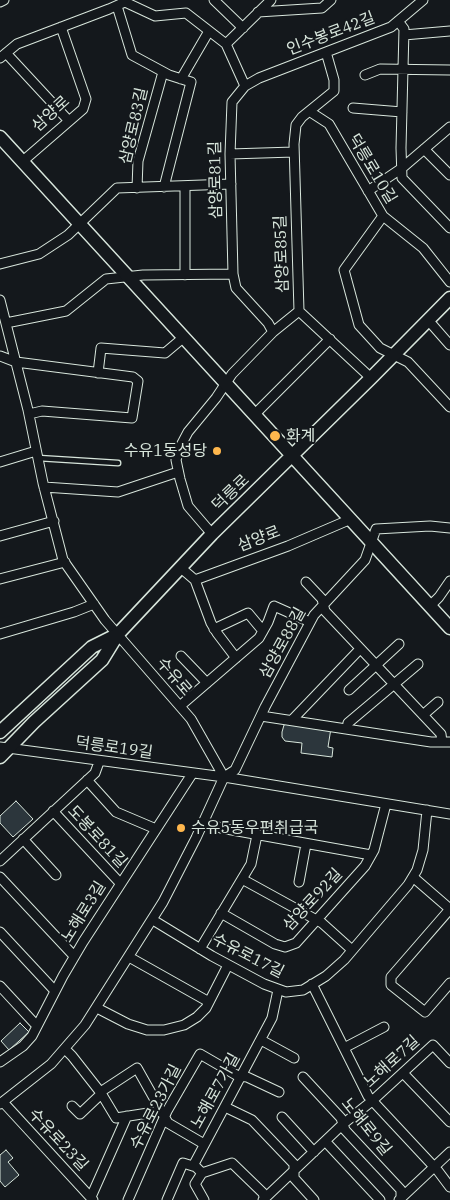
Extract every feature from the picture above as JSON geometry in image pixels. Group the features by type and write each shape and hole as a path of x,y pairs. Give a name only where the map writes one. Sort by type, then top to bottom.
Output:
{"main road":[{"path":"0,137 130,277 225,385 293,455 450,628"},
{"name":"덕릉로","path":"3,751 102,660 118,634 212,534 450,298"},
{"name":"덕릉로","path":"0,732 92,647 118,634"}],"street":[{"path":"0,2 4,0"},
{"path":"214,0 243,28"},
{"path":"226,44 271,0"},
{"path":"258,12 322,8 331,0"},
{"name":"인수봉로42길","path":"245,86 259,78 391,27 423,0"},
{"path":"121,2 132,55 162,72 191,82 164,187"},
{"path":"69,121 3,55 17,44 121,2 138,4 155,16 186,13 226,44 245,86"},
{"path":"398,21 404,29 402,178 449,224"},
{"name":"삼양로","path":"22,161 83,110 86,99 61,27"},
{"path":"180,79 209,31"},
{"path":"404,35 450,31"},
{"name":"삼양로85길","path":"225,385 232,374 273,332 299,311 294,152 296,125 302,117 334,91 334,80 326,52"},
{"path":"365,75 380,69 450,70"},
{"name":"삼양로83길","path":"137,188 138,161 162,72"},
{"name":"삼양로81길","path":"245,86 232,102 230,154 233,274 236,288 268,323 273,332"},
{"path":"353,108 402,112"},
{"name":"덕릉로10길","path":"312,113 328,124 383,216 423,248 450,282"},
{"path":"368,191 402,168 450,127"},
{"path":"424,149 450,175"},
{"path":"230,154 294,152"},
{"name":"삼양로83길","path":"80,222 118,188 231,184"},
{"path":"185,186 185,274"},
{"path":"383,216 344,270 359,326 380,348 408,362 450,407"},
{"path":"0,264 39,254 68,234 80,222"},
{"path":"6,323 66,311 106,279 185,274 233,274"},
{"name":"수유로","path":"0,300 29,414 44,487 65,562 94,604 118,634 191,719 224,777"},
{"path":"299,311 371,378"},
{"path":"428,320 450,344"},
{"path":"98,373 101,348 165,353 184,337"},
{"path":"254,415 330,339"},
{"path":"0,356 16,362 133,377 138,381 132,418 42,410 29,414"},
{"name":"삼양로","path":"212,534 188,506 176,460 188,432 225,385"},
{"path":"0,462 37,455"},
{"path":"44,487 118,492 178,472"},
{"name":"삼양로","path":"195,580 288,546 351,520"},
{"path":"0,536 54,521"},
{"path":"372,542 376,529 430,526 450,528"},
{"name":"삼양로88길","path":"224,777 235,770 310,622 323,605 365,560 372,542"},
{"path":"0,579 65,562"},
{"path":"181,568 195,580 214,629 236,658"},
{"path":"430,606 450,581"},
{"path":"306,582 322,599 324,611 441,734 446,742"},
{"path":"0,632 74,612 94,604"},
{"path":"180,706 258,638 268,622 274,606 310,622"},
{"path":"214,629 248,613 262,632"},
{"path":"349,690 399,644"},
{"path":"292,720 360,649"},
{"path":"181,656 207,683"},
{"path":"347,728 348,723 418,664"},
{"path":"423,715 438,702"},
{"path":"261,716 431,742 446,742"},
{"name":"덕릉로19길","path":"3,751 224,777"},
{"name":"도봉로81길","path":"0,861 87,780 94,773 100,762"},
{"name":"노해로3길","path":"0,1062 23,1046 32,1036 74,956 192,774"},
{"path":"2,1103 51,1064 85,1025 97,1008 164,902 224,777 450,814"},
{"name":"도봉로81길","path":"87,780 116,812 156,829"},
{"name":"삼양로92길","path":"221,913 275,944 285,947 296,944 371,856 386,804"},
{"name":"수유로17길","path":"153,920 228,965 278,990 286,992 302,990 326,976 352,950 413,877 423,850 427,810"},
{"name":"도봉로81길","path":"53,812 120,883"},
{"path":"204,822 221,828 371,856"},
{"path":"200,949 251,864 257,835"},
{"path":"22,840 56,876"},
{"path":"299,882 306,844"},
{"path":"0,877 74,956"},
{"path":"413,877 450,909 391,977 391,985 425,1012 450,983"},
{"path":"242,878 317,920 352,950"},
{"path":"0,932 55,991"},
{"path":"129,957 209,1002"},
{"path":"97,1008 128,1024 148,1030 164,1030 184,1025 197,1017 209,1002 228,965"},
{"path":"312,984 368,1096 449,1184"},
{"path":"0,986 37,1026"},
{"name":"노해로7가길","path":"193,1166 272,1018 278,990"},
{"path":"344,1048 384,1027"},
{"path":"261,1040 294,1058"},
{"name":"노해로7길","path":"264,1199 325,1141 433,1045 450,1063"},
{"path":"65,1048 101,1093 116,1118 163,1114"},
{"name":"수유로23가길","path":"128,1200 163,1114 200,1054 241,1077 247,1077 279,1092"},
{"path":"72,1106 80,1114 102,1091 137,1068 168,1123 204,1144"},
{"path":"403,1072 450,1122"},
{"name":"노해로9길","path":"303,1077 341,1118 345,1130 401,1190 401,1199"},
{"name":"수유로23길","path":"2,1103 92,1199 127,1116"},
{"path":"225,1107 252,1120 294,1164 294,1178 314,1200"},
{"path":"282,1117 314,1152"},
{"path":"325,1141 380,1200"},
{"name":"노해로9길","path":"401,1199 450,1152"},
{"path":"167,1200 183,1163 193,1166 202,1173 196,1184 204,1200"},
{"name":"노해로7길","path":"202,1173 232,1163 263,1193 264,1199"}],"lane":[{"path":"37,455 118,463"}],"building":[{"path":"290,722 331,728 328,747 333,748 332,757 301,753 302,743 285,741 282,737 282,732 284,725"},
{"path":"16,801 33,819 13,837 0,823 0,816"},
{"path":"20,1023 29,1032 9,1050 1,1041"},
{"path":"6,1150 13,1158 8,1162 19,1175 5,1187 0,1181 0,1155"}],"place":[{"name":"화계","path":"275,436"},
{"name":"수유1동성당","path":"217,451"},
{"name":"수유5동우편취급국","path":"181,828"}]}
